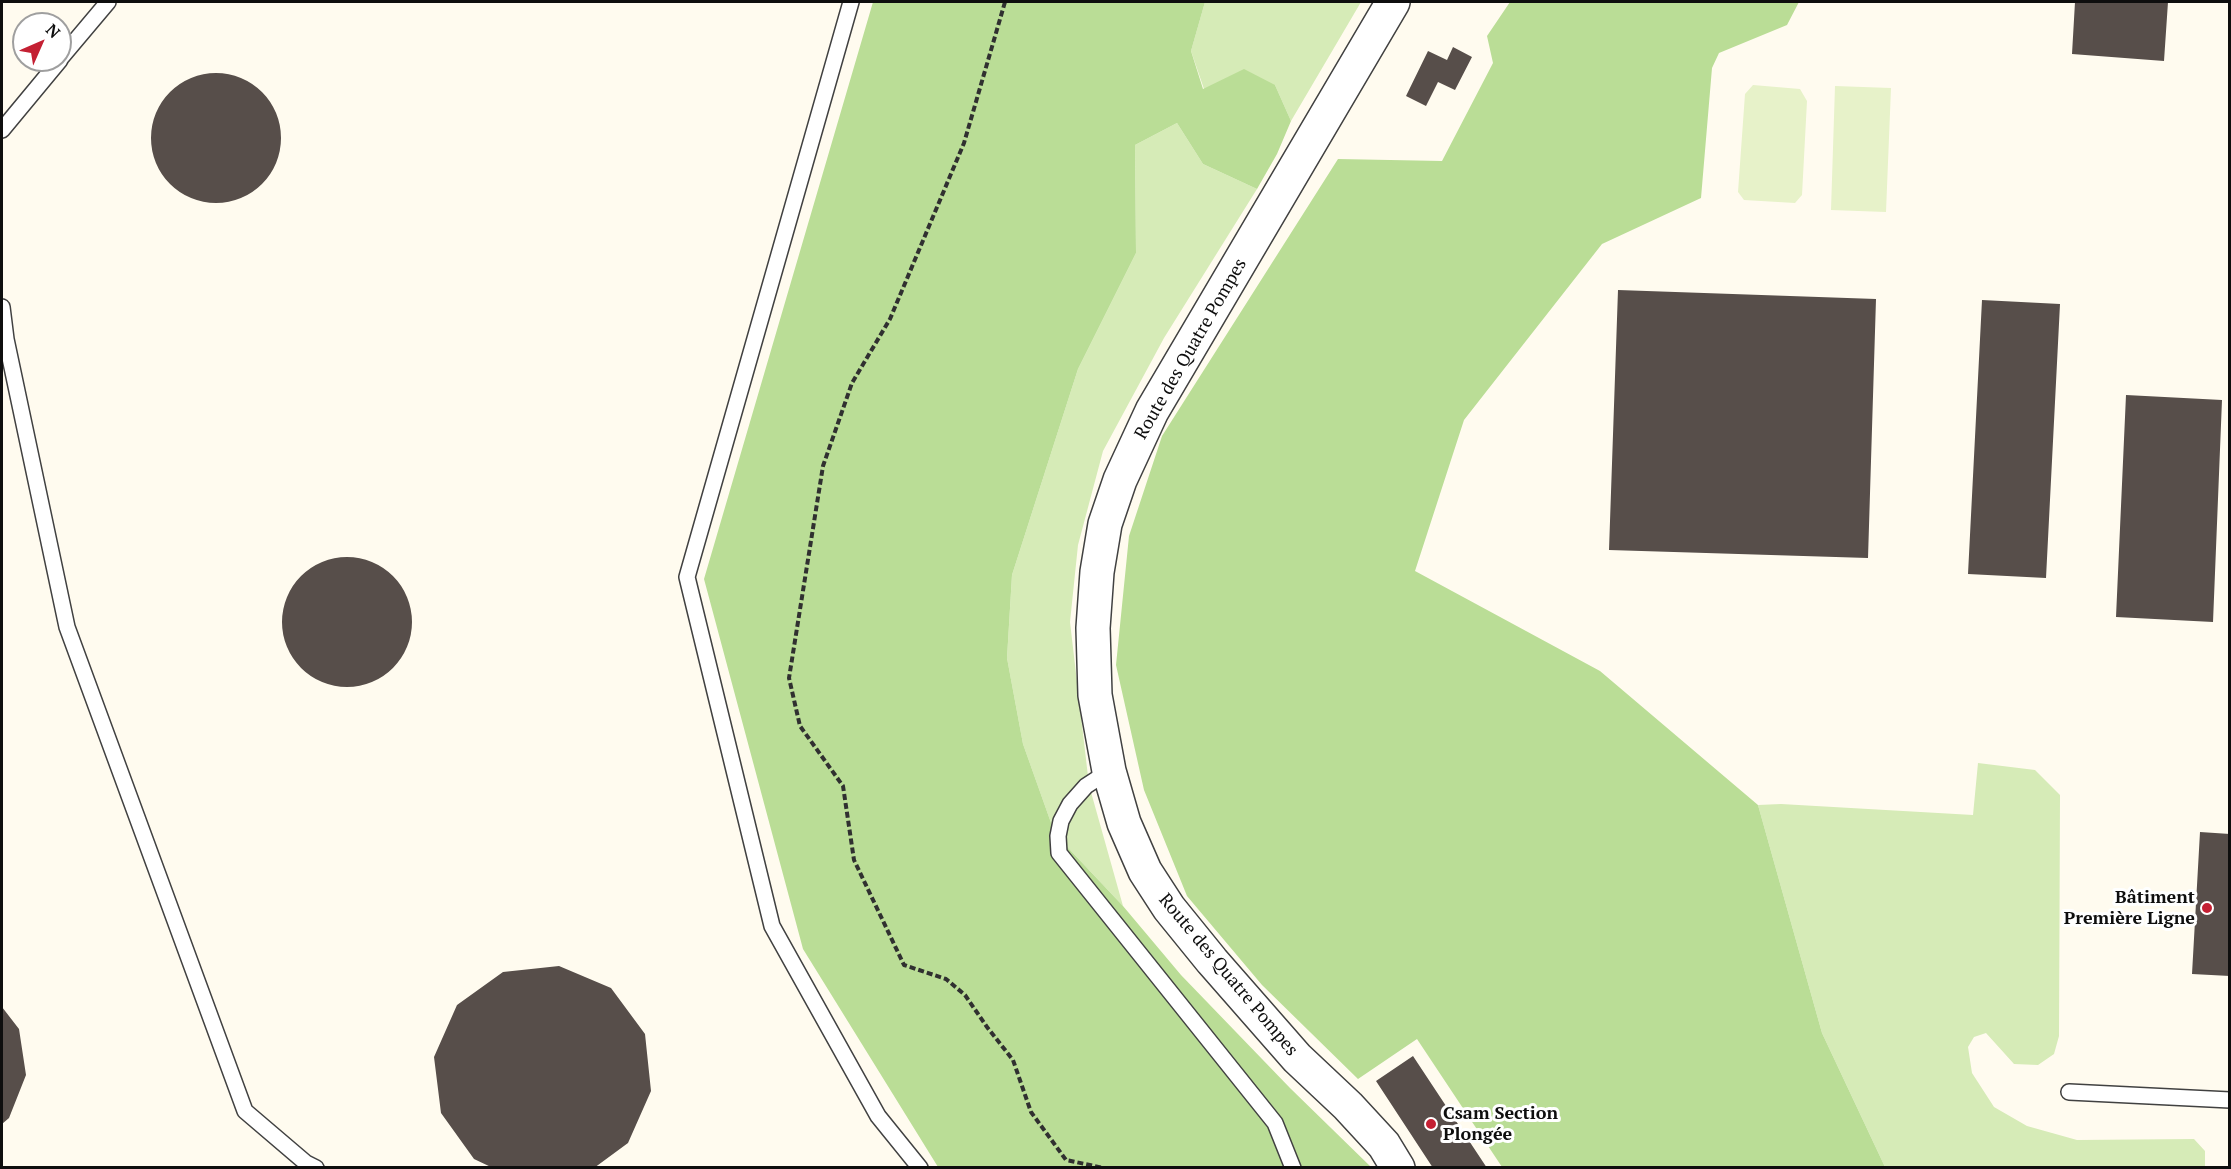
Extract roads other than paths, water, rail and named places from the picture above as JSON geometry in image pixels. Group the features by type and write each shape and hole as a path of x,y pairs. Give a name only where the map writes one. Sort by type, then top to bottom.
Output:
{"street":[{"name":"Route des Quatre Pompes","path":"1393,2 1152,411 1120,480 1105,524 1097,572 1093,628 1095,695 1109,771 1124,824 1145,871 1169,908 1212,961 1297,1058 1348,1106 1384,1145 1398,1167"}],"lane":[{"path":"72,46 108,2"},
{"path":"851,2 687,577 772,926 878,1116 920,1167"},
{"path":"2,130 50,72"},
{"path":"2,306 6,339 67,627 245,1111 307,1166"},
{"path":"1109,771 1086,786 1070,804 1061,820 1058,836 1059,853 1275,1123 1293,1167"},
{"path":"2069,1092 2229,1100"}],"place":[{"name":"Bâtiment Première Ligne","path":"2207,908"},
{"name":"Csam Section Plongée","path":"1431,1124"}]}
